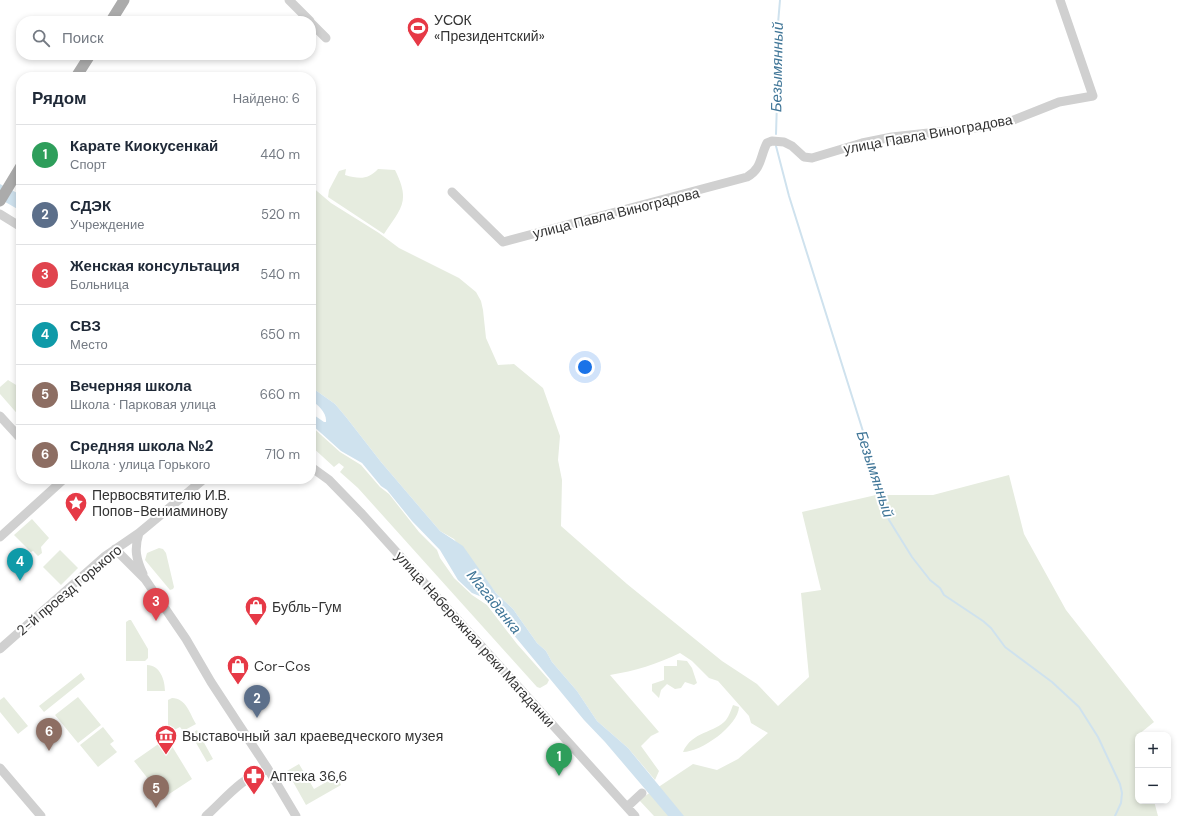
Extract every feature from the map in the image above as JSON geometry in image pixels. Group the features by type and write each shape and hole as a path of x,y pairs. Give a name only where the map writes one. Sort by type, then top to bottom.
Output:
{"main road":[{"path":"114,16 124,0"},
{"path":"79,72 87,60"},
{"path":"2,197 16,181"}],"street":[{"path":"290,0 305,16"},
{"name":"улица Павла Виноградова","path":"452,192 503,242 747,177 758,168 764,148 767,143 772,141 784,142 792,146 804,157 812,158 862,143 892,137 983,126 1011,121 1059,102 1093,96 1060,0"},
{"path":"316,28 326,38"},
{"path":"0,214 16,224"},
{"path":"0,416 16,434"},
{"name":"улица Набережная реки Магаданки","path":"316,471 329,480 362,514 635,816"},
{"path":"52,490 53,484"},
{"path":"0,537 59,484"},
{"name":"2-й проезд Горького","path":"0,649 115,549 139,533 198,484"},
{"path":"139,533 135,548 136,558 145,579"},
{"path":"115,549 145,579 186,639 231,715 268,769 296,816"},
{"path":"0,768 41,816"},
{"path":"206,816 250,777 268,769"},
{"path":"627,807 642,793"}],"shaded area":[{"path":"346,169 345,175 359,178 367,177 378,169 395,170 402,190 402,204 395,218 384,234 328,197 329,190 339,171"},
{"path":"316,190 331,203 379,233 399,248 459,278 476,292 481,301 483,310 486,338 498,365 514,364 543,388 560,436 558,460 562,480 561,526 627,584 722,661 757,684 778,706 809,677 801,593 821,590 802,512 876,495 933,495 1009,475 1024,534 1066,610 1154,722 1142,732 1135,732 1135,804 1155,804 1158,816 654,816 639,800 693,764 717,770 738,759 768,733 751,723 749,716 718,681 709,678 692,661 680,653 646,667 610,675 659,732 651,736 641,746 659,771 655,780 628,748 597,721 577,691 552,662 546,651 537,643 513,609 496,593 454,539 440,531 381,462 335,404 316,391"},
{"path":"8,380 16,385 16,412 0,394 0,387"},
{"path":"316,430 340,452 361,465 380,487 389,494 419,532 437,550 440,558 454,578 472,595 487,605 517,644 549,680 547,684 540,688 537,687 358,488 340,472 344,467 339,463 334,467 316,451"},
{"path":"32,519 49,538 41,547 42,553 38,556 33,551 31,552 14,535"},
{"path":"159,548 163,549 166,553 174,587 170,590 145,560 147,553"},
{"path":"60,550 78,568 61,585 43,567"},
{"path":"131,620 148,649 148,658 145,661 126,661 126,622"},
{"path":"677,660 687,661 692,668 697,683 694,685 685,682 681,688 675,689 667,684 661,690 659,698 652,691 652,684 664,680 664,666 677,666"},
{"path":"147,665 152,666 161,674 165,691 147,691"},
{"path":"81,673 85,679 44,712 39,706"},
{"path":"4,697 28,726 18,734 0,712 0,700"},
{"path":"78,697 101,725 78,743 55,715"},
{"path":"172,698 181,701 184,704 196,724 183,731 180,727 174,730 168,727 168,700"},
{"path":"733,705 739,707 737,714 726,730 699,748 683,752 692,740 716,728 726,720"},
{"path":"103,727 114,741 110,744 117,752 98,767 80,745"},
{"path":"197,730 213,759 207,762 191,734"},
{"path":"167,738 192,779 160,800 153,792 156,789 134,761"},
{"path":"299,764 314,789 337,776 341,785 306,805 287,771"}],"water":[{"path":"0,184 16,192 16,208 0,199"},
{"name":"Магаданка","path":"316,391 335,404 381,462 440,531 463,546 496,593 513,609 537,643 546,651 552,662 577,691 597,721 628,748 684,816 668,816 605,742 584,720 489,603 482,597 472,593 458,580 440,550 412,521 387,490 381,486 362,463 341,451 316,428 316,416 326,422 324,412 316,404"}],"waterway":[{"name":"Безымянный","path":"776,134 778,70 775,59 780,0"},
{"name":"Безымянный","path":"776,146 789,196 867,444 889,520 912,557 930,580 940,588 944,595 983,621 991,628 1005,647 1052,682 1079,707 1098,737 1120,784 1122,793 1121,803 1115,816"}],"place":[{"name":"УСОК «Президентский»","path":"418,48"},
{"name":"Первосвятителю И.В. Попов-Вениаминову","path":"76,522"},
{"name":"СВЗ","path":"20,581"},
{"name":"Женская консультация","path":"156,621"},
{"name":"Бубль-Гум","path":"256,626"},
{"name":"Cor-Cos","path":"238,686"},
{"name":"СДЭК","path":"257,718"},
{"name":"Средняя школа №2","path":"49,751"},
{"name":"Выставочный зал краеведческого музея","path":"166,756"},
{"name":"Карате Киокусенкай","path":"559,776"},
{"name":"Аптека 36,6","path":"254,796"},
{"name":"Вечерняя школа","path":"156,808"}]}
